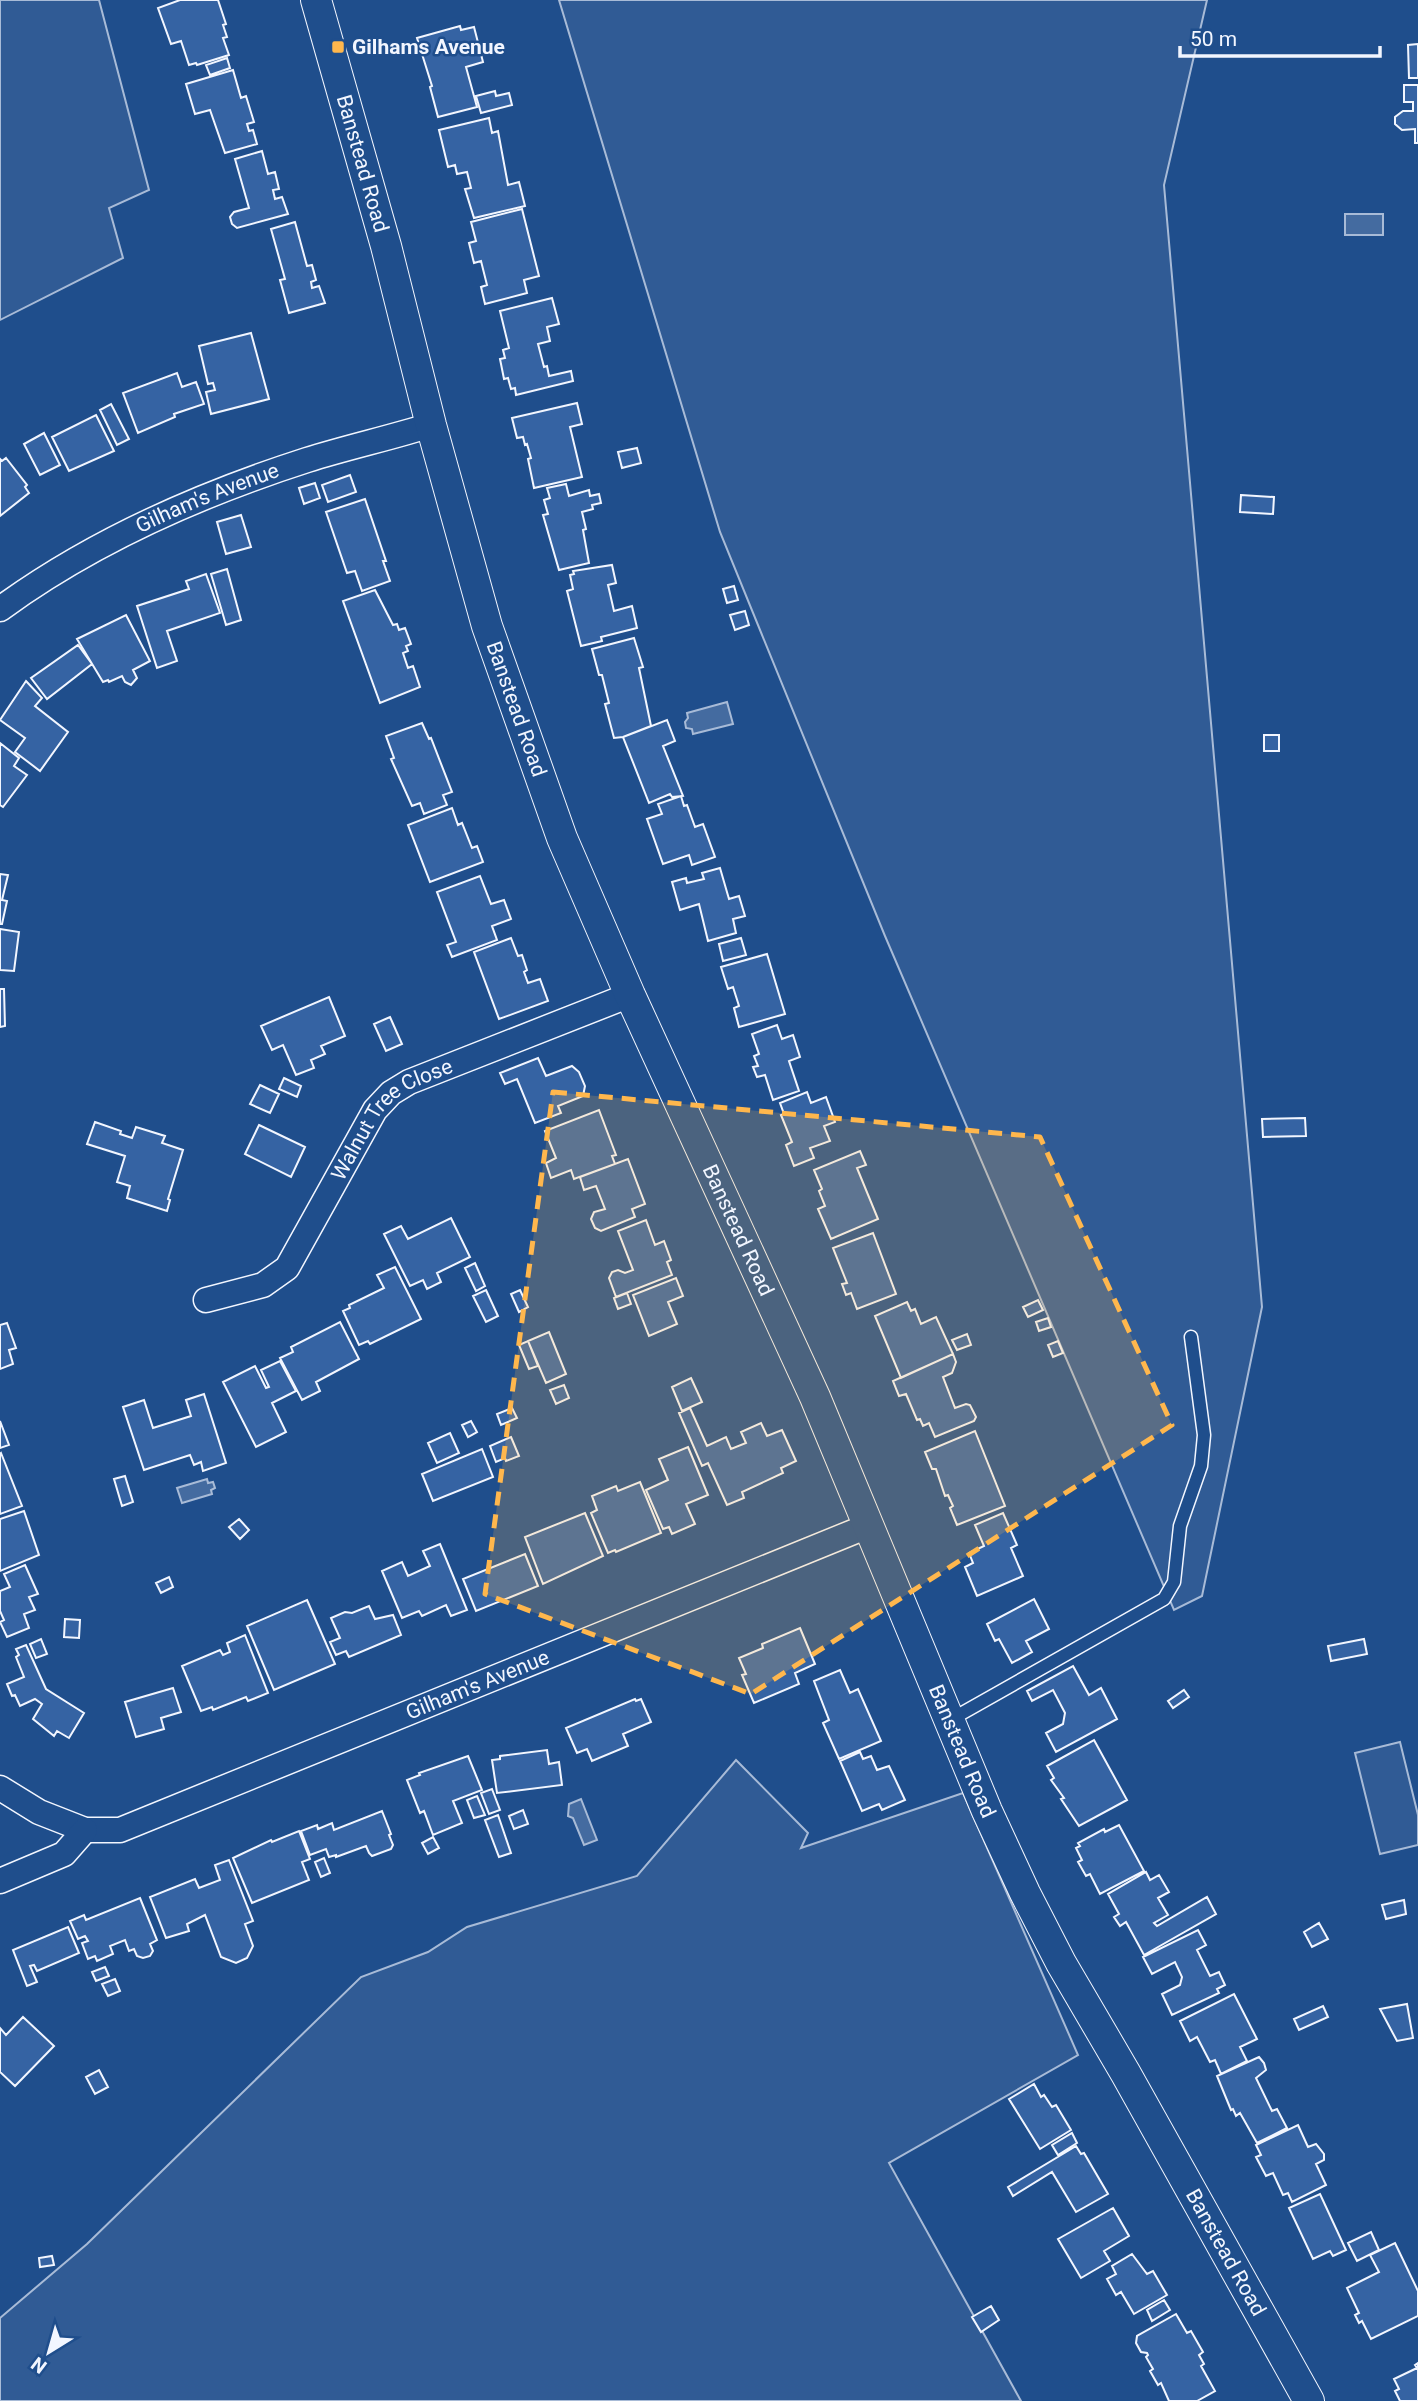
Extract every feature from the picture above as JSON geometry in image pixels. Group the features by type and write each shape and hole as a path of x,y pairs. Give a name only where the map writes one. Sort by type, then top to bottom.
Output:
{"street":[{"name":"Banstead Road","path":"316,0 386,246 431,425 487,626 562,838 630,995 803,1372 987,1811 1060,1963 1126,2074 1309,2401"},
{"name":"Gilham's Avenue","path":"0,608 39,580 92,548 209,494 309,459 431,425"},
{"name":"Walnut Tree Close","path":"206,1300 263,1285 286,1268 375,1110 391,1093 409,1082 630,995"},
{"name":"Gilham's Avenue","path":"0,1788 39,1812 85,1830 120,1830 868,1526"},
{"path":"0,1881 64,1854 85,1830"}],"lane":[{"path":"949,1720 1164,1599 1174,1582 1180,1526 1201,1466 1204,1435 1191,1337"}],"highlighted area":[{"path":"553,1092 1040,1137 1172,1425 751,1694 485,1594"}],"shaded area":[{"path":"0,0 99,0 149,190 109,208 123,258 0,320"},
{"path":"559,0 1207,0 1164,185 1262,1307 1202,1596 1174,1610 885,936 720,532"},
{"path":"1345,214 1383,214 1383,235 1345,235"},
{"path":"727,702 733,724 693,734 692,729 686,728 687,713"},
{"path":"207,1479 208,1483 213,1482 215,1488 211,1490 212,1494 182,1503 177,1488"},
{"path":"1400,1742 1418,1815 1418,1845 1380,1854 1355,1753"},
{"path":"736,1760 808,1833 801,1848 963,1793 1078,2055 889,2163 1021,2401 0,2401 0,2318 87,2244 361,1977 428,1952 467,1927 637,1876"},
{"path":"581,1799 597,1840 584,1845 573,1818 568,1816 569,1804"}],"building":[{"path":"180,0 218,0 226,24 223,25 227,37 223,38 229,55 189,65 181,41 171,44 158,8"},
{"path":"460,26 461,30 474,27 483,62 466,67 477,107 438,117 430,87 432,86 417,38"},
{"path":"1418,44 1418,78 1409,78 1408,45"},
{"path":"227,58 230,68 210,75 206,65"},
{"path":"233,70 241,98 246,96 254,122 247,124 249,131 253,130 257,144 225,153 210,110 195,114 186,84"},
{"path":"1404,85 1418,85 1418,143 1415,143 1415,129 1402,130 1395,124 1395,117 1403,111 1413,111 1413,102 1404,102"},
{"path":"495,91 496,96 509,93 512,105 481,113 476,96"},
{"path":"489,118 492,133 498,131 508,185 519,182 525,206 474,218 465,189 471,188 467,172 457,174 455,165 448,167 439,130"},
{"path":"262,151 268,174 275,172 279,189 273,190 275,199 282,197 288,214 237,228 230,217 234,212 249,208 235,159"},
{"path":"522,209 539,276 524,280 527,293 485,304 481,287 487,285 481,261 474,263 469,243 476,241 471,222"},
{"path":"295,222 307,266 312,265 316,280 311,282 312,288 319,286 325,303 289,313 280,280 285,279 271,229"},
{"path":"552,298 559,324 547,327 550,341 538,344 549,376 571,371 573,381 516,395 508,378 504,379 500,359 505,358 503,350 509,348 500,311"},
{"path":"251,333 269,399 211,414 206,392 215,390 213,383 208,384 199,346"},
{"path":"177,373 182,387 196,382 204,404 174,414 175,417 138,433 123,393"},
{"path":"577,403 582,424 570,427 582,477 534,488 527,444 525,445 523,437 517,438 512,418"},
{"path":"111,404 129,439 117,445 100,410"},
{"path":"96,415 114,451 69,471 52,437"},
{"path":"44,433 60,465 40,475 24,444"},
{"path":"637,448 641,463 622,468 618,452"},
{"path":"6,458 27,485 25,487 29,493 0,516 0,459 2,461"},
{"path":"350,475 356,492 328,502 322,485"},
{"path":"315,483 320,498 304,504 299,488"},
{"path":"566,484 569,496 589,490 590,496 599,494 601,503 582,512 589,563 559,570 543,515 548,514 544,500 550,498 547,488"},
{"path":"1241,495 1274,497 1273,514 1240,512"},
{"path":"365,499 390,581 362,591 355,571 347,573 326,512"},
{"path":"241,515 251,547 226,554 217,522"},
{"path":"612,565 616,583 608,585 614,611 632,606 637,628 601,637 602,641 581,646 567,591 573,589 570,575 574,574 573,571"},
{"path":"227,569 241,620 226,625 211,574"},
{"path":"206,574 220,613 167,631 177,661 157,668 137,606 189,589 186,581"},
{"path":"734,586 738,600 727,603 723,589"},
{"path":"375,590 393,625 397,624 399,630 405,628 411,644 406,646 408,651 403,653 408,668 413,666 420,687 380,703 343,601"},
{"path":"745,611 749,625 735,630 730,615"},
{"path":"126,615 150,661 133,670 137,678 131,685 125,682 122,676 103,682 77,639"},
{"path":"634,638 643,667 639,668 651,726 614,738 605,704 609,703 592,649"},
{"path":"78,645 92,664 47,699 31,678"},
{"path":"26,681 42,698 35,706 68,732 40,771 15,752 25,738 0,720"},
{"path":"667,720 675,741 663,746 683,796 672,797 670,794 649,803 623,737"},
{"path":"422,723 429,739 431,738 452,792 443,795 447,805 424,814 420,803 412,806 391,759 394,758 386,736"},
{"path":"1264,735 1279,735 1279,751 1264,751"},
{"path":"0,743 19,758 14,766 27,775 3,807 0,805"},
{"path":"681,796 695,827 703,824 715,857 692,865 689,855 663,864 647,819 662,814 658,804"},
{"path":"452,808 458,825 462,823 472,848 477,846 483,862 430,882 408,825"},
{"path":"720,868 729,899 739,896 745,916 733,919 736,933 708,941 699,904 680,910 672,882 686,878 687,883 704,879 702,873"},
{"path":"0,874 8,875 2,900 7,901 2,924 0,924"},
{"path":"480,876 491,904 504,900 511,919 492,926 497,940 452,957 447,945 456,942 437,892"},
{"path":"0,929 19,932 14,971 0,970"},
{"path":"511,938 518,956 522,955 528,983 540,979 548,1001 499,1019 474,952"},
{"path":"741,938 746,955 723,961 719,944"},
{"path":"767,954 785,1014 739,1027 734,1008 739,1006 733,987 728,989 721,967"},
{"path":"0,989 4,989 5,1026 0,1027"},
{"path":"329,997 345,1036 321,1046 325,1054 311,1060 314,1068 296,1075 283,1045 272,1050 261,1026"},
{"path":"390,1017 402,1044 386,1051 374,1024"},
{"path":"777,1025 782,1039 793,1035 800,1057 789,1061 799,1091 773,1100 765,1075 757,1077 753,1067 758,1066 754,1056 759,1054 752,1034"},
{"path":"538,1058 546,1076 572,1066 579,1072 585,1086 583,1096 558,1106 561,1113 535,1123 517,1079 505,1084 500,1073"},
{"path":"284,1078 301,1086 297,1097 279,1089"},
{"path":"260,1085 279,1094 270,1113 250,1104"},
{"path":"807,1092 811,1103 826,1097 835,1122 824,1126 830,1141 810,1148 814,1158 794,1166 786,1145 792,1142 781,1115 784,1114 780,1103"},
{"path":"599,1110 616,1155 612,1156 615,1164 574,1179 571,1170 551,1178 546,1163 556,1158 545,1131"},
{"path":"1305,1118 1306,1136 1263,1137 1262,1119"},
{"path":"95,1122 132,1138 136,1127 165,1136 162,1143 183,1150 167,1211 127,1198 130,1186 117,1182 125,1156 87,1144"},
{"path":"259,1125 305,1147 291,1177 245,1154"},
{"path":"860,1151 866,1165 857,1168 878,1219 831,1239 818,1209 825,1206 814,1170"},
{"path":"628,1159 645,1204 632,1209 635,1217 601,1231 595,1228 591,1219 594,1212 605,1209 596,1186 584,1190 580,1177"},
{"path":"451,1218 470,1257 437,1273 441,1282 427,1289 423,1280 410,1286 384,1234 401,1226 408,1239"},
{"path":"646,1220 655,1245 664,1241 671,1260 667,1262 672,1275 616,1297 609,1278 612,1272 618,1270 625,1273 633,1270 618,1231"},
{"path":"873,1233 896,1294 857,1309 851,1293 846,1295 842,1284 847,1283 833,1248"},
{"path":"475,1263 485,1286 476,1291 465,1268"},
{"path":"395,1267 421,1319 370,1344 368,1341 359,1345 343,1311 350,1308 349,1305 384,1288 377,1275"},
{"path":"676,1278 683,1296 668,1302 677,1324 649,1336 633,1295"},
{"path":"486,1290 498,1316 486,1322 473,1296"},
{"path":"520,1290 528,1307 519,1312 511,1294"},
{"path":"627,1293 631,1304 618,1309 614,1298"},
{"path":"1038,1300 1043,1310 1028,1317 1023,1307"},
{"path":"907,1302 911,1311 915,1309 921,1324 936,1317 953,1354 901,1378 875,1316"},
{"path":"1048,1318 1051,1327 1039,1331 1036,1322"},
{"path":"340,1322 359,1359 316,1382 320,1391 302,1400 280,1358 293,1352 291,1347"},
{"path":"7,1323 16,1348 9,1350 13,1364 0,1369 0,1325"},
{"path":"549,1332 566,1374 546,1383 528,1341"},
{"path":"967,1334 971,1345 957,1350 952,1340"},
{"path":"528,1341 538,1366 529,1369 519,1345"},
{"path":"1058,1341 1063,1353 1053,1357 1048,1345"},
{"path":"953,1354 956,1362 952,1373 943,1377 955,1408 970,1405 976,1417 974,1421 935,1437 929,1423 923,1426 920,1419 917,1420 906,1394 899,1396 893,1381"},
{"path":"280,1361 296,1391 272,1403 286,1432 256,1447 223,1382 255,1366 266,1388 269,1387 261,1370"},
{"path":"691,1378 702,1402 682,1411 672,1387"},
{"path":"564,1385 569,1398 556,1404 550,1390"},
{"path":"204,1394 226,1463 203,1471 201,1462 194,1465 190,1455 144,1470 123,1407 144,1400 153,1428 191,1416 186,1400"},
{"path":"512,1408 517,1418 501,1425 497,1414"},
{"path":"690,1408 707,1446 726,1437 731,1449 746,1443 741,1432 761,1423 767,1436 782,1430 796,1461 781,1468 783,1473 742,1492 744,1498 727,1505 708,1463 702,1466 679,1413"},
{"path":"0,1421 9,1445 0,1448"},
{"path":"471,1421 477,1432 468,1437 462,1425"},
{"path":"975,1431 1005,1506 957,1525 950,1508 953,1506 948,1495 945,1496 936,1469 932,1469 925,1452"},
{"path":"450,1433 459,1453 437,1463 428,1443"},
{"path":"511,1437 519,1456 496,1462 490,1446"},
{"path":"688,1447 708,1495 686,1504 695,1524 672,1534 669,1527 663,1529 646,1490 668,1480 659,1459"},
{"path":"482,1449 493,1477 433,1501 422,1474"},
{"path":"0,1454 22,1506 0,1514"},
{"path":"125,1476 133,1502 122,1506 114,1479"},
{"path":"640,1482 661,1533 608,1553 591,1513 597,1510 592,1496 616,1486 618,1491"},
{"path":"24,1511 39,1555 0,1571 0,1519"},
{"path":"585,1513 603,1556 543,1584 525,1537"},
{"path":"1003,1513 1017,1545 1011,1548 1023,1576 977,1596 965,1567 973,1563 969,1553 984,1546 975,1525"},
{"path":"239,1519 249,1530 240,1539 229,1527"},
{"path":"440,1544 467,1610 451,1616 446,1605 422,1616 419,1611 402,1618 382,1571 402,1562 408,1576 430,1566 423,1551"},
{"path":"525,1554 538,1586 476,1611 463,1579"},
{"path":"25,1565 38,1594 29,1597 35,1610 24,1614 29,1628 7,1637 0,1622 4,1620 0,1611 0,1591 10,1587 4,1574"},
{"path":"169,1577 173,1587 161,1593 156,1583"},
{"path":"1034,1599 1049,1629 1026,1641 1032,1652 1012,1663 999,1639 995,1641 987,1624"},
{"path":"307,1600 335,1664 274,1690 247,1626"},
{"path":"369,1606 375,1619 393,1615 401,1635 349,1657 346,1651 336,1655 330,1642 340,1638 331,1618"},
{"path":"65,1619 80,1620 79,1638 64,1637"},
{"path":"800,1628 815,1664 795,1673 799,1684 754,1703 742,1675 746,1674 739,1658 763,1648 762,1644"},
{"path":"245,1635 268,1693 248,1701 246,1697 213,1710 212,1707 201,1711 182,1666 220,1650 223,1655 230,1652 227,1643"},
{"path":"41,1639 47,1654 36,1658 30,1644"},
{"path":"1364,1639 1367,1654 1331,1661 1328,1646"},
{"path":"26,1645 46,1689 84,1713 69,1738 57,1731 54,1736 33,1719 42,1704 35,1699 20,1706 15,1695 12,1696 7,1684 24,1677 16,1657 19,1655 16,1649"},
{"path":"1073,1666 1089,1695 1101,1688 1117,1719 1056,1752 1046,1733 1063,1724 1065,1713 1053,1690 1032,1701 1027,1691"},
{"path":"840,1670 850,1693 858,1689 881,1741 839,1759 823,1723 829,1720 814,1681"},
{"path":"173,1688 181,1712 161,1718 164,1729 136,1737 125,1702"},
{"path":"1184,1690 1189,1697 1173,1708 1168,1701"},
{"path":"635,1699 641,1699 651,1722 623,1734 628,1746 592,1761 587,1749 577,1753 566,1728"},
{"path":"1094,1740 1127,1800 1079,1826 1061,1799 1064,1798 1051,1780 1054,1778 1047,1766"},
{"path":"547,1750 549,1764 559,1762 562,1785 497,1793 492,1760 500,1759 500,1756"},
{"path":"860,1752 863,1759 871,1756 877,1770 889,1766 905,1800 882,1810 879,1804 862,1811 840,1761"},
{"path":"468,1756 482,1790 453,1801 462,1823 433,1835 424,1811 420,1813 407,1780 420,1775 419,1773"},
{"path":"492,1789 500,1810 489,1814 481,1793"},
{"path":"477,1796 485,1815 474,1818 467,1800"},
{"path":"523,1810 528,1824 514,1829 509,1816"},
{"path":"382,1811 391,1834 391,1849 372,1856 366,1846 336,1857 329,1857 326,1849 310,1855 301,1831 317,1825 318,1829 332,1823 334,1830"},
{"path":"498,1815 511,1853 499,1857 485,1820"},
{"path":"1119,1825 1144,1871 1100,1894 1090,1874 1086,1876 1078,1862 1082,1860 1076,1848 1080,1846 1078,1843 1104,1829 1105,1832"},
{"path":"299,1831 310,1859 302,1862 309,1880 252,1903 233,1858 271,1840 272,1842"},
{"path":"433,1837 439,1848 428,1854 422,1843"},
{"path":"324,1858 330,1873 321,1877 315,1862"},
{"path":"229,1860 253,1921 245,1924 253,1946 247,1958 236,1963 221,1957 205,1915 187,1924 189,1931 166,1938 150,1897 195,1879 199,1888 220,1880 215,1865"},
{"path":"1146,1872 1150,1880 1159,1875 1169,1892 1158,1898 1168,1915 1154,1923 1157,1926 1207,1897 1216,1914 1144,1955 1126,1922 1120,1926 1114,1917 1119,1914 1108,1894"},
{"path":"140,1898 157,1940 150,1944 153,1951 150,1956 143,1958 137,1956 134,1949 129,1951 125,1940 110,1946 113,1954 97,1961 95,1956 88,1959 82,1943 88,1941 85,1936 78,1939 70,1921 84,1915 86,1920"},
{"path":"1404,1900 1406,1914 1386,1919 1382,1905"},
{"path":"1319,1923 1328,1939 1312,1947 1304,1932"},
{"path":"68,1927 79,1953 37,1971 34,1965 30,1966 37,1982 27,1986 13,1950"},
{"path":"1198,1930 1206,1945 1197,1950 1210,1976 1219,1972 1225,1985 1217,1989 1219,1993 1172,2015 1162,1994 1180,1985 1182,1977 1175,1962 1152,1974 1143,1957"},
{"path":"105,1967 109,1976 96,1981 92,1972"},
{"path":"115,1979 120,1991 108,1996 102,1984"},
{"path":"1234,1994 1257,2039 1240,2047 1247,2061 1221,2074 1215,2060 1210,2062 1197,2037 1190,2041 1180,2021"},
{"path":"1407,2004 1413,2038 1397,2041 1380,2009"},
{"path":"1323,2006 1328,2017 1299,2030 1294,2019"},
{"path":"23,2017 54,2046 15,2086 0,2072 0,2028 6,2035"},
{"path":"1259,2057 1266,2070 1256,2078 1272,2111 1277,2109 1287,2128 1257,2143 1240,2113 1236,2116 1233,2109 1231,2110 1217,2076"},
{"path":"99,2070 108,2087 95,2094 86,2077"},
{"path":"1034,2084 1041,2097 1044,2095 1052,2107 1056,2105 1071,2130 1040,2149 1009,2099"},
{"path":"1298,2125 1308,2147 1316,2144 1324,2154 1324,2160 1316,2164 1326,2185 1292,2202 1288,2193 1283,2195 1273,2173 1266,2176 1256,2157 1261,2155 1256,2145"},
{"path":"1072,2133 1077,2143 1058,2155 1052,2145"},
{"path":"1076,2146 1081,2154 1084,2153 1108,2194 1076,2212 1052,2172 1013,2196 1008,2187"},
{"path":"1320,2194 1346,2250 1333,2256 1330,2251 1313,2259 1289,2208"},
{"path":"1113,2208 1129,2236 1104,2251 1110,2261 1081,2278 1058,2239"},
{"path":"1371,2232 1379,2250 1357,2261 1348,2243"},
{"path":"1395,2243 1418,2291 1418,2316 1371,2339 1362,2321 1359,2323 1355,2315 1359,2313 1347,2288 1379,2272 1370,2255"},
{"path":"1132,2254 1147,2274 1153,2271 1167,2295 1134,2314 1121,2292 1116,2295 1107,2279 1116,2274 1112,2266"},
{"path":"52,2256 54,2265 40,2267 39,2258"},
{"path":"1164,2300 1170,2310 1152,2321 1147,2310"},
{"path":"991,2306 999,2320 981,2332 972,2317"},
{"path":"1176,2314 1187,2333 1191,2331 1203,2352 1199,2355 1204,2364 1201,2366 1215,2391 1197,2401 1169,2401 1161,2383 1158,2385 1150,2371 1153,2369 1146,2357 1147,2353 1141,2352 1136,2343 1137,2336"},
{"path":"1418,2363 1418,2401 1400,2401 1395,2391 1399,2389 1394,2379 1417,2368 1415,2365"}],"place":[{"name":"Gilhams Avenue","path":"338,47"}]}
